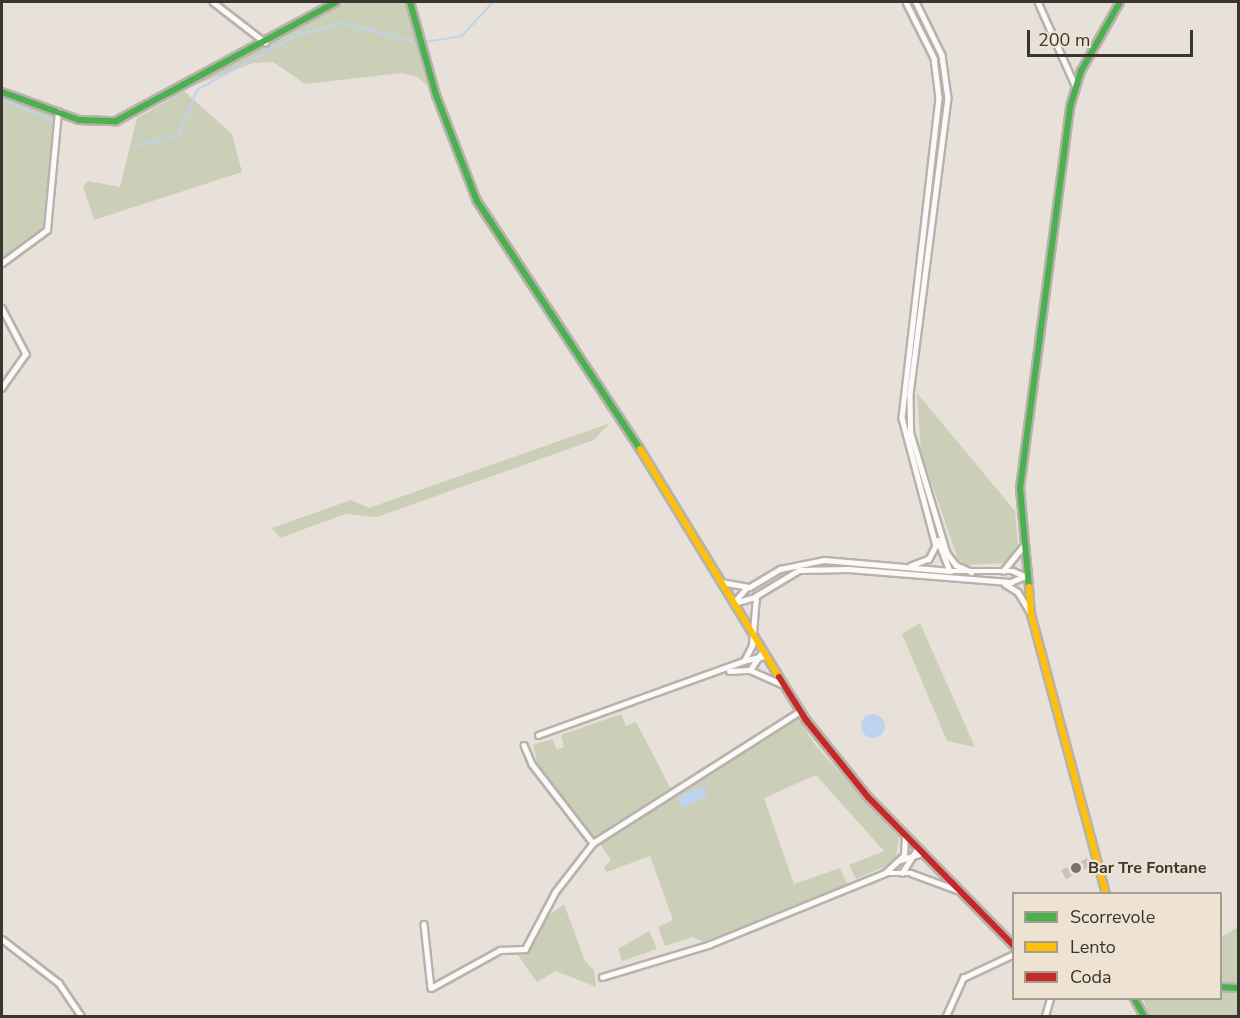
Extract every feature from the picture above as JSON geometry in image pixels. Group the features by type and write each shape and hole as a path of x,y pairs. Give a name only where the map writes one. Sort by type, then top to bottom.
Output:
{"street":[{"path":"213,2 265,42"},
{"path":"2,92 93,122 125,119 336,2"},
{"path":"410,2 436,95 477,201 578,348 800,711 833,758 918,852 1012,944"},
{"path":"906,2 934,58 939,86 902,418 932,527 951,572"},
{"path":"916,2 942,55 948,98 909,418 951,572"},
{"path":"1038,2 1075,85"},
{"path":"1105,892 1031,614 1023,546 1023,443 1075,85 1120,2"},
{"path":"2,263 47,230 58,112"},
{"path":"2,308 26,354 2,388"},
{"path":"911,566 933,555 932,527"},
{"path":"1003,571 1023,546"},
{"path":"947,553 956,566 972,572"},
{"path":"734,603 750,587 810,561 911,566 951,572 968,578"},
{"path":"734,603 756,596 784,576 818,567 1000,581 1025,576"},
{"path":"930,575 951,572 1003,571 1025,576"},
{"path":"1000,581 1018,591 1031,614"},
{"path":"721,582 750,587"},
{"path":"744,661 752,631 756,596"},
{"path":"538,735 724,672 744,661 764,654"},
{"path":"750,670 764,654"},
{"path":"724,672 750,670 785,686"},
{"path":"424,924 431,988 500,950 522,951 555,892 593,843 800,711"},
{"path":"524,745 532,764 593,843"},
{"path":"901,860 904,835"},
{"path":"603,977 708,945 885,873 901,860 918,852"},
{"path":"902,873 918,852"},
{"path":"885,873 902,873 959,891"},
{"path":"2,939 59,984 81,1017"},
{"path":"946,1017 963,978 1012,955"},
{"path":"1222,987 1239,988"},
{"path":"1045,1017 1050,1000"},
{"path":"1135,1000 1144,1016"},
{"path":"1139,1000 1144,1016"}],"green space":[{"path":"345,2 406,2 427,86 418,77 401,73 305,84 273,62 253,63 190,87"},
{"path":"184,91 232,134 242,172 94,220 83,186 88,181 120,187 137,118"},
{"path":"2,96 55,115 45,229 2,260"},
{"path":"917,393 1015,511 1018,545 1006,563 966,565 958,559 921,453"},
{"path":"610,423 594,440 377,517 345,514 280,538 272,528 351,500 369,508"},
{"path":"920,623 975,747 947,741 902,634"},
{"path":"621,714 626,726 636,722 671,789 594,839 539,769 533,745 552,739 557,749 564,747 561,735"},
{"path":"797,716 815,745 899,838 895,862 856,879 849,865 884,851 816,775 764,798 794,884 840,868 847,884 704,942 692,937 665,946 658,927 673,920 650,856 607,872 604,867 611,860 598,841"},
{"path":"564,904 585,961 594,970 596,987 556,971 537,982 518,955 531,947 543,920"},
{"path":"1238,927 1238,985 1222,984 1222,936"},
{"path":"649,931 657,949 622,961 618,949"},
{"path":"1222,991 1238,992 1238,1016 1150,1016 1143,1000 1222,1000"}],"water":[{"path":"873,714 878,715 884,721 884,731 878,737 873,738 868,737 862,731 861,726 862,721 868,715"},
{"path":"702,786 708,796 680,808 679,796"}],"building":[{"name":"Bar Tre Fontane","path":"1088,858 1091,866 1066,879 1061,870"}],"waterway":[{"path":"425,42 462,36 493,2"},
{"path":"137,145 179,136 197,90 298,35 343,23 412,41"},
{"path":"2,100 50,119"}],"traffic: fast":[{"path":"2,92 79,120 116,121 336,2"},
{"path":"410,2 436,95 477,201 640,449"},
{"path":"1029,587 1020,488 1070,107 1081,71 1120,2"},
{"path":"1222,987 1238,988"},
{"path":"1135,1000 1144,1016"}],"traffic: slow":[{"path":"640,449 779,677"},
{"path":"1029,587 1031,614 1105,892"}],"traffic: jam":[{"path":"779,677 806,720 868,797 1012,944"}],"place":[{"name":"Bar Tre Fontane","path":"1076,868"}]}
